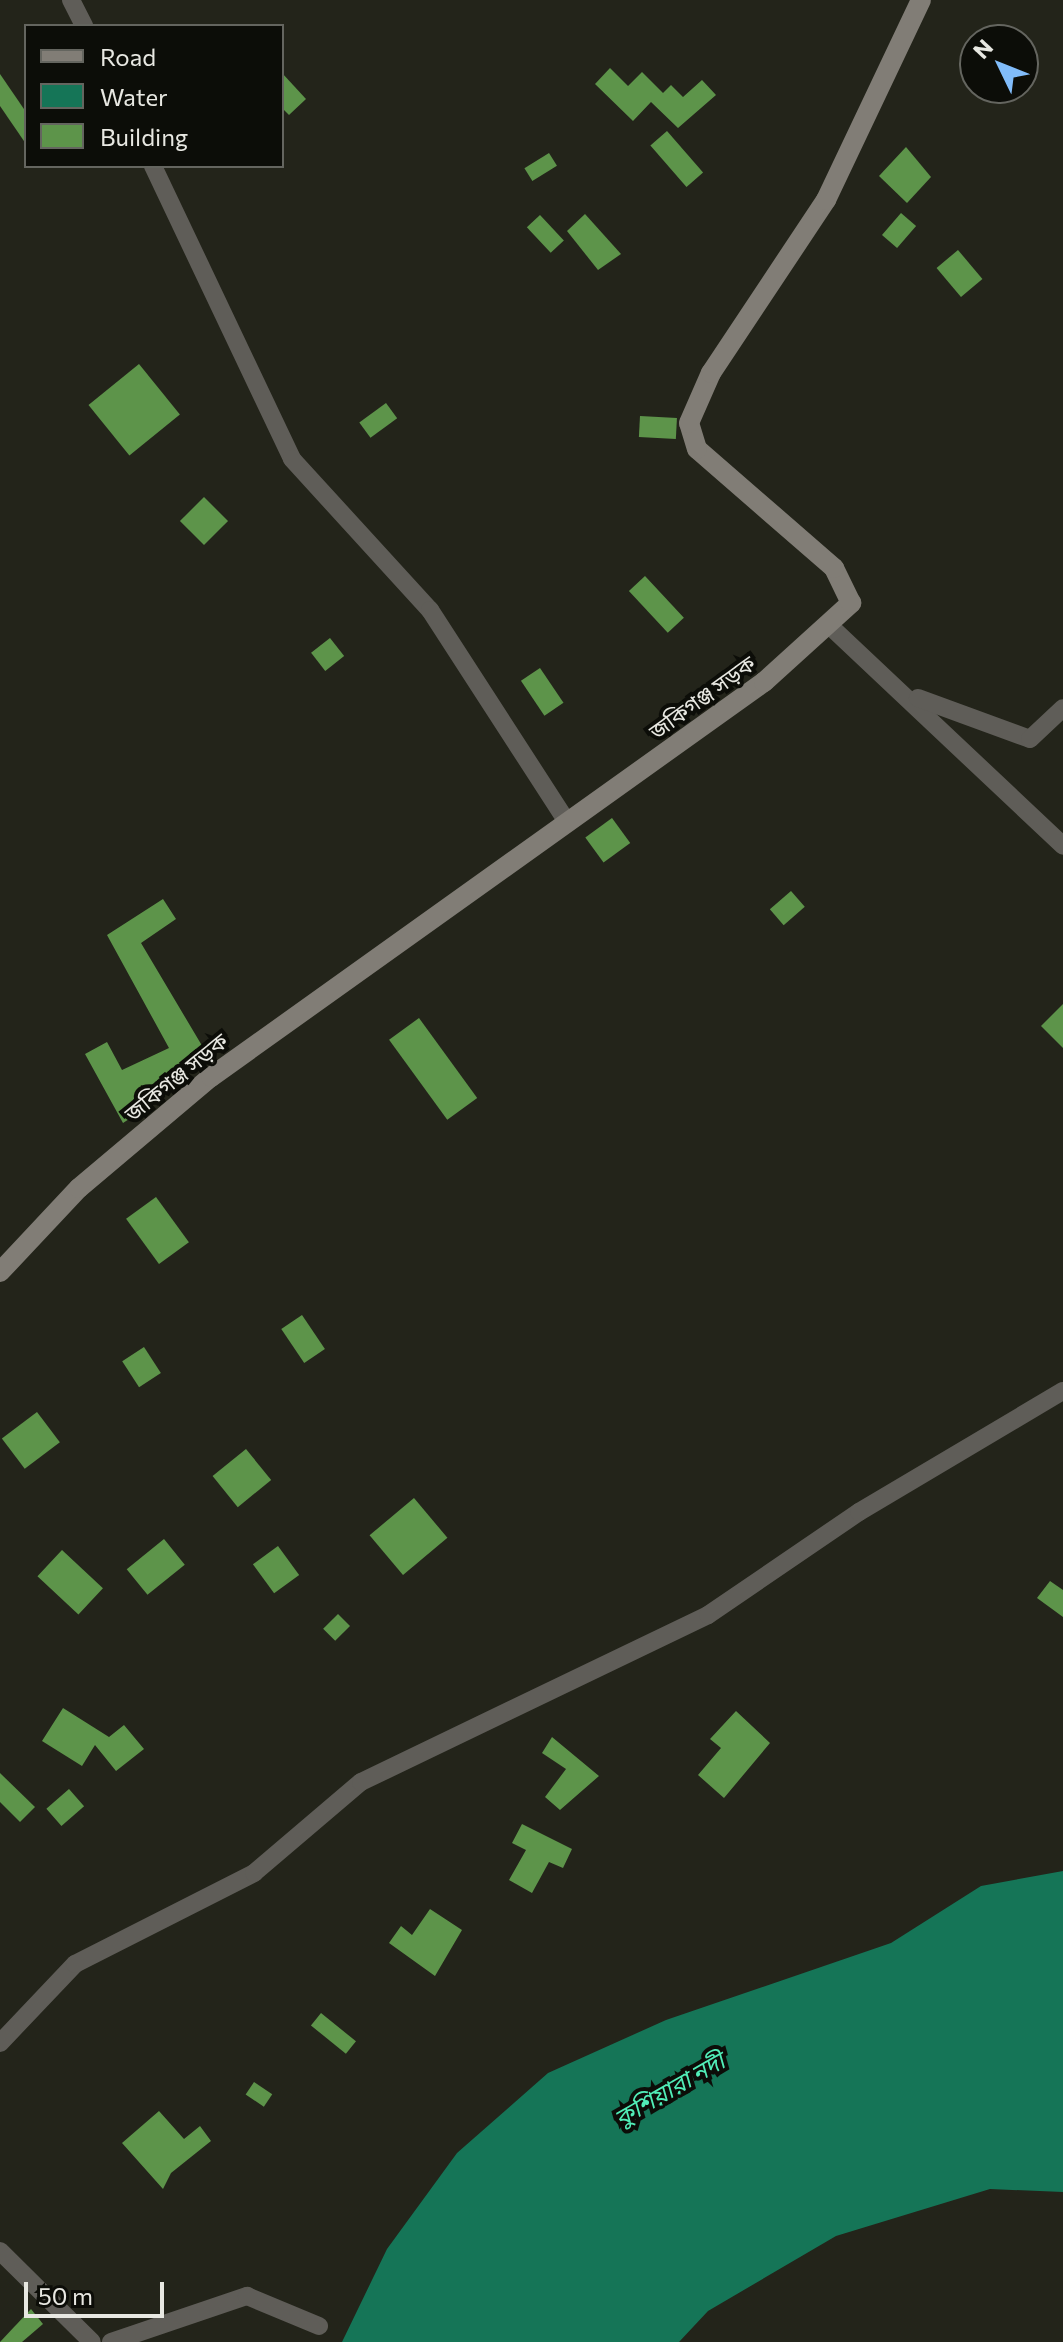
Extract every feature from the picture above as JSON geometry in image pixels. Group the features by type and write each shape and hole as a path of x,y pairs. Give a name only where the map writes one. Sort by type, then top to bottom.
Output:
{"main road":[{"path":"834,625 851,603 834,568 697,449 689,423 711,373 826,200 921,0"},
{"name":"জকিগঞ্জ সড়ক","path":"0,1272 79,1188 211,1077 567,822 834,625"}],"street":[{"path":"71,0 83,24"},
{"path":"154,168 292,459 430,610 567,822"},
{"path":"834,625 924,703 1030,739 1063,708"},
{"path":"834,625 1063,846"},
{"path":"0,2043 75,1964 254,1873 361,1782 708,1615 859,1512 1063,1391"},
{"path":"0,2251 92,2342"},
{"path":"111,2342 247,2296 319,2326"}],"water":[{"name":"কুশিয়ারা নদী","path":"1063,1871 1063,2192 990,2189 836,2236 708,2311 679,2342 342,2342 387,2249 457,2153 548,2073 666,2020 891,1943 981,1886"}],"building":[{"path":"610,68 628,86 642,72 663,93 671,85 683,97 702,80 716,95 678,128 651,102 633,121 595,84"},
{"path":"0,74 24,109 24,141 0,106"},
{"path":"284,75 306,99 289,115 284,110"},
{"path":"667,131 703,173 686,187 650,145"},
{"path":"906,147 931,177 907,203 879,176"},
{"path":"549,153 557,166 532,181 524,168"},
{"path":"901,213 916,226 897,248 882,235"},
{"path":"585,214 621,254 598,270 567,231"},
{"path":"540,215 564,241 551,253 527,227"},
{"path":"958,250 982,279 961,297 937,268"},
{"path":"139,364 180,415 129,455 88,405"},
{"path":"386,403 397,418 370,438 359,422"},
{"path":"640,416 677,418 676,439 639,437"},
{"path":"204,497 228,521 204,545 180,521"},
{"path":"645,576 684,618 668,633 629,591"},
{"path":"330,638 344,656 325,671 311,653"},
{"path":"540,668 563,703 544,716 521,681"},
{"path":"612,818 630,843 604,862 585,837"},
{"path":"791,891 805,907 784,925 770,909"},
{"path":"163,899 176,919 141,943 204,1049 167,1072 175,1089 123,1123 85,1054 107,1042 122,1070 169,1048 107,935"},
{"path":"1063,1004 1063,1048 1041,1026"},
{"path":"419,1018 477,1098 447,1120 389,1040"},
{"path":"156,1197 189,1242 159,1264 126,1219"},
{"path":"302,1315 325,1349 304,1363 281,1329"},
{"path":"144,1347 161,1373 139,1387 122,1361"},
{"path":"37,1412 60,1442 25,1469 2,1438"},
{"path":"246,1449 271,1480 238,1507 213,1476"},
{"path":"414,1498 447,1538 403,1575 370,1535"},
{"path":"164,1539 185,1565 147,1595 127,1569"},
{"path":"278,1546 299,1575 274,1593 253,1564"},
{"path":"62,1550 103,1588 78,1615 37,1576"},
{"path":"1050,1581 1063,1590 1063,1617 1037,1598"},
{"path":"338,1614 350,1626 335,1641 323,1629"},
{"path":"63,1708 109,1737 124,1725 144,1749 116,1771 95,1745 82,1766 42,1741"},
{"path":"736,1711 770,1743 724,1798 698,1775 721,1748 710,1739"},
{"path":"552,1737 599,1776 560,1810 545,1797 566,1769 542,1753"},
{"path":"0,1773 35,1807 20,1822 0,1802"},
{"path":"69,1789 84,1806 61,1826 46,1809"},
{"path":"522,1824 572,1849 563,1868 549,1862 532,1893 509,1880 526,1850 512,1843"},
{"path":"430,1909 462,1930 435,1976 389,1943 401,1926 412,1935"},
{"path":"321,2013 356,2041 346,2054 311,2025"},
{"path":"254,2082 272,2094 264,2107 246,2094"},
{"path":"159,2111 184,2139 200,2126 211,2141 171,2173 163,2189 122,2143"},
{"path":"31,2309 43,2324 22,2342 0,2342"}]}
